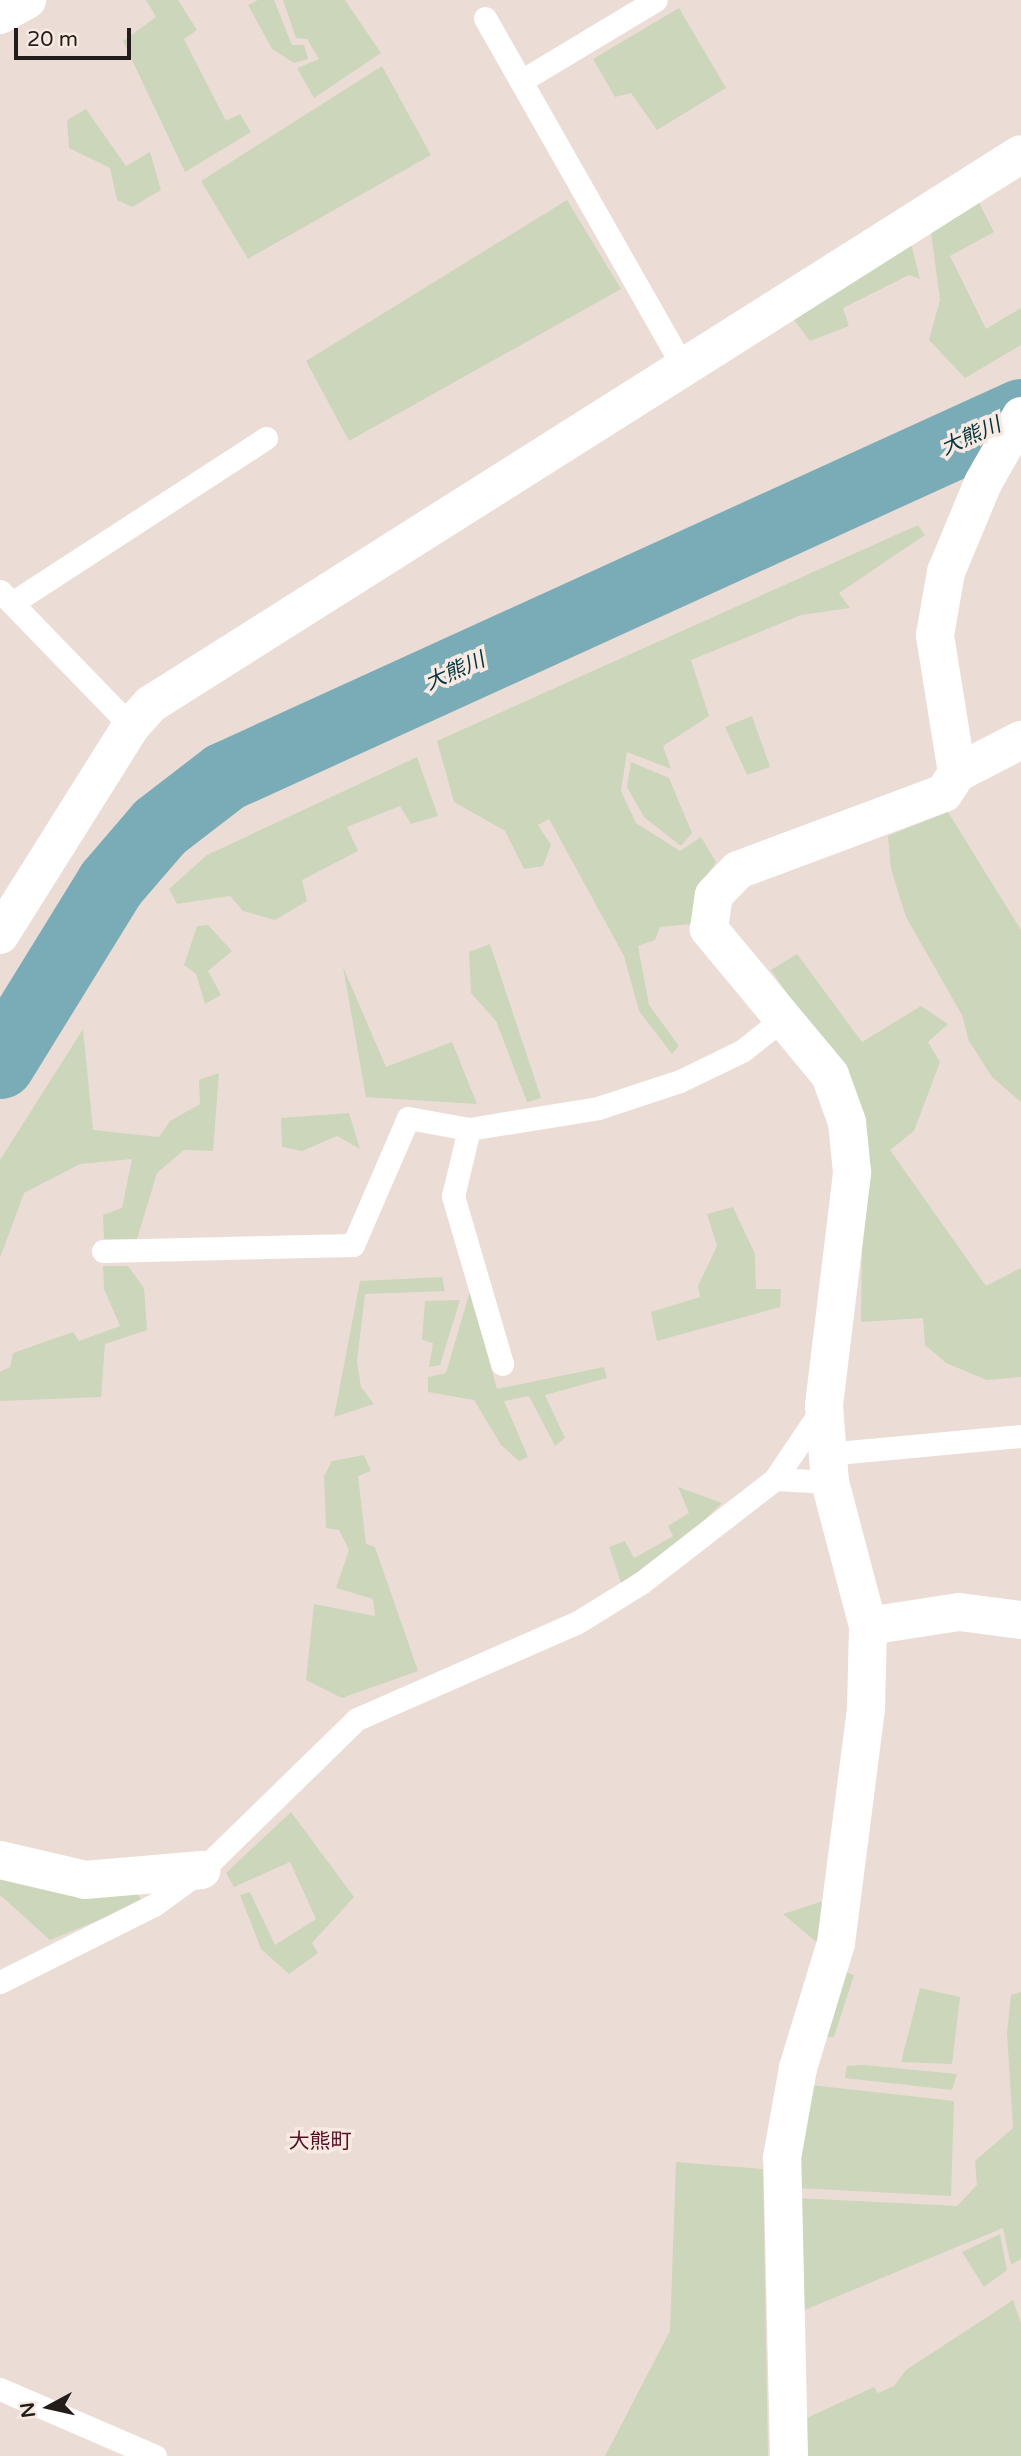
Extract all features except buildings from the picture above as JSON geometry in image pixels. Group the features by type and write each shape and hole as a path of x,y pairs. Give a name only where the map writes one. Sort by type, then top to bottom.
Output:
{"street":[{"path":"0,15 27,0"},
{"path":"0,935 131,726 150,704 1021,154"},
{"path":"957,772 935,635 946,572 997,461 1021,416"},
{"path":"789,2456 782,2158 798,2068 836,1943 866,1709 869,1626 828,1468 824,1405 852,1171 846,1122 830,1075 780,1021 709,929 714,895 738,870 944,793 957,772 1021,740"},
{"path":"869,1626 969,1612 1021,1620"},
{"path":"0,1860 85,1880 202,1870"}],"lane":[{"path":"521,81 656,0"},
{"path":"485,18 684,368"},
{"path":"131,726 6,597 266,438"},
{"path":"103,1251 353,1245 408,1118 468,1129 598,1108 680,1081 742,1051 780,1021"},
{"path":"468,1129 453,1196 502,1364"},
{"path":"0,1982 154,1905 202,1870 357,1719 578,1622 641,1583 775,1479 824,1405"},
{"path":"775,1479 1021,1436"},
{"path":"0,2389 155,2456"}],"green space":[{"path":"146,0 178,0 197,30 184,39 226,121 240,114 251,132 185,172 123,41 156,17"},
{"path":"258,0 274,0 292,45 304,45 308,59 294,63 272,49 248,5"},
{"path":"283,0 345,0 381,53 314,98 297,68 319,59 307,39 296,38"},
{"path":"679,8 726,88 657,130 631,93 615,97 593,59"},
{"path":"382,66 431,155 248,259 201,181"},
{"path":"86,109 126,166 150,152 161,190 132,207 117,200 110,168 69,148 67,120"},
{"path":"567,200 621,289 349,441 306,361"},
{"path":"979,203 994,232 950,256 986,329 1021,308 1021,345 965,378 929,340 940,300 931,232"},
{"path":"909,236 920,279 909,275 843,308 849,326 810,341 791,316"},
{"path":"918,525 925,535 839,593 850,608 801,615 691,660 709,716 663,746 671,769 627,752 621,791 636,823 680,851 701,837 716,862 698,888 691,924 660,927 655,940 638,946 649,1005 679,1046 672,1054 639,1011 624,956 549,819 538,825 551,845 543,866 524,869 505,831 454,802 437,741"},
{"path":"752,716 770,767 747,775 725,727"},
{"path":"417,757 438,816 411,824 400,806 347,827 358,851 302,880 307,901 275,920 243,911 230,896 177,904 169,889 207,855"},
{"path":"631,762 669,778 692,833 681,846 644,817 627,787"},
{"path":"948,812 1021,930 1021,1102 992,1077 969,1041 962,1015 906,917 891,869 888,836"},
{"path":"208,925 232,951 208,971 221,995 205,1004 196,974 184,965 197,926"},
{"path":"490,944 541,1098 527,1102 496,1021 471,993 469,952"},
{"path":"797,954 862,1042 921,1006 948,1024 928,1042 940,1062 914,1131 890,1150 986,1286 1021,1268 1021,1377 987,1380 946,1363 925,1345 923,1318 861,1322 863,1171 838,1068 771,970"},
{"path":"343,967 386,1067 452,1042 477,1104 366,1097"},
{"path":"83,1029 93,1130 159,1137 170,1121 200,1104 199,1080 219,1073 213,1151 184,1150 157,1173 137,1239 104,1239 103,1215 122,1208 132,1159 80,1164 24,1193 0,1258 0,1160"},
{"path":"349,1113 360,1149 337,1136 302,1151 282,1147 281,1118"},
{"path":"733,1207 755,1254 756,1289 781,1289 780,1307 657,1341 651,1312 700,1297 698,1286 717,1246 707,1214"},
{"path":"103,1266 128,1266 144,1288 147,1330 105,1344 101,1397 0,1401 0,1372 10,1367 13,1353 73,1332 79,1341 120,1326 104,1289"},
{"path":"442,1277 445,1291 365,1294 357,1361 361,1387 374,1404 334,1417 360,1281"},
{"path":"470,1291 497,1389 604,1367 607,1378 545,1395 565,1438 555,1446 529,1396 504,1401 528,1457 519,1461 501,1445 474,1400 428,1392 428,1377 446,1373"},
{"path":"460,1300 440,1365 429,1367 433,1343 422,1340 425,1301"},
{"path":"364,1455 371,1471 358,1476 366,1544 375,1547 418,1671 342,1698 306,1680 314,1604 375,1616 373,1599 336,1588 349,1550 339,1530 326,1528 324,1476 332,1461"},
{"path":"678,1487 722,1503 674,1549 621,1583 609,1547 625,1541 634,1558 673,1536 668,1526 689,1513"},
{"path":"291,1812 354,1897 312,1943 318,1953 289,1974 261,1949 240,1895 250,1892 275,1945 316,1919 290,1862 234,1887 226,1873"},
{"path":"0,1871 133,1887 143,1902 50,1940 0,1895"},
{"path":"823,1901 819,1944 783,1914"},
{"path":"843,1971 854,1975 834,2037 824,2037"},
{"path":"920,1988 960,1997 952,2064 901,2062"},
{"path":"1021,1992 1021,2259 1011,2265 1003,2228 802,2311 797,2198 957,2206 977,2185 975,2161 1013,2128 1007,2033 1011,1995"},
{"path":"864,2065 957,2074 952,2090 845,2078 847,2066"},
{"path":"811,2085 954,2101 951,2196 797,2188"},
{"path":"676,2162 763,2169 768,2456 605,2456 670,2331"},
{"path":"1000,2234 1007,2270 984,2287 962,2252"},
{"path":"1013,2300 1021,2323 1021,2456 801,2456 798,2422 874,2387 878,2393 894,2386 906,2370"}],"waterway":[{"name":"大熊川","path":"0,1064 111,884 160,827 225,777 1021,414"}],"district":[{"name":"大熊町","path":"320,2142"}]}
